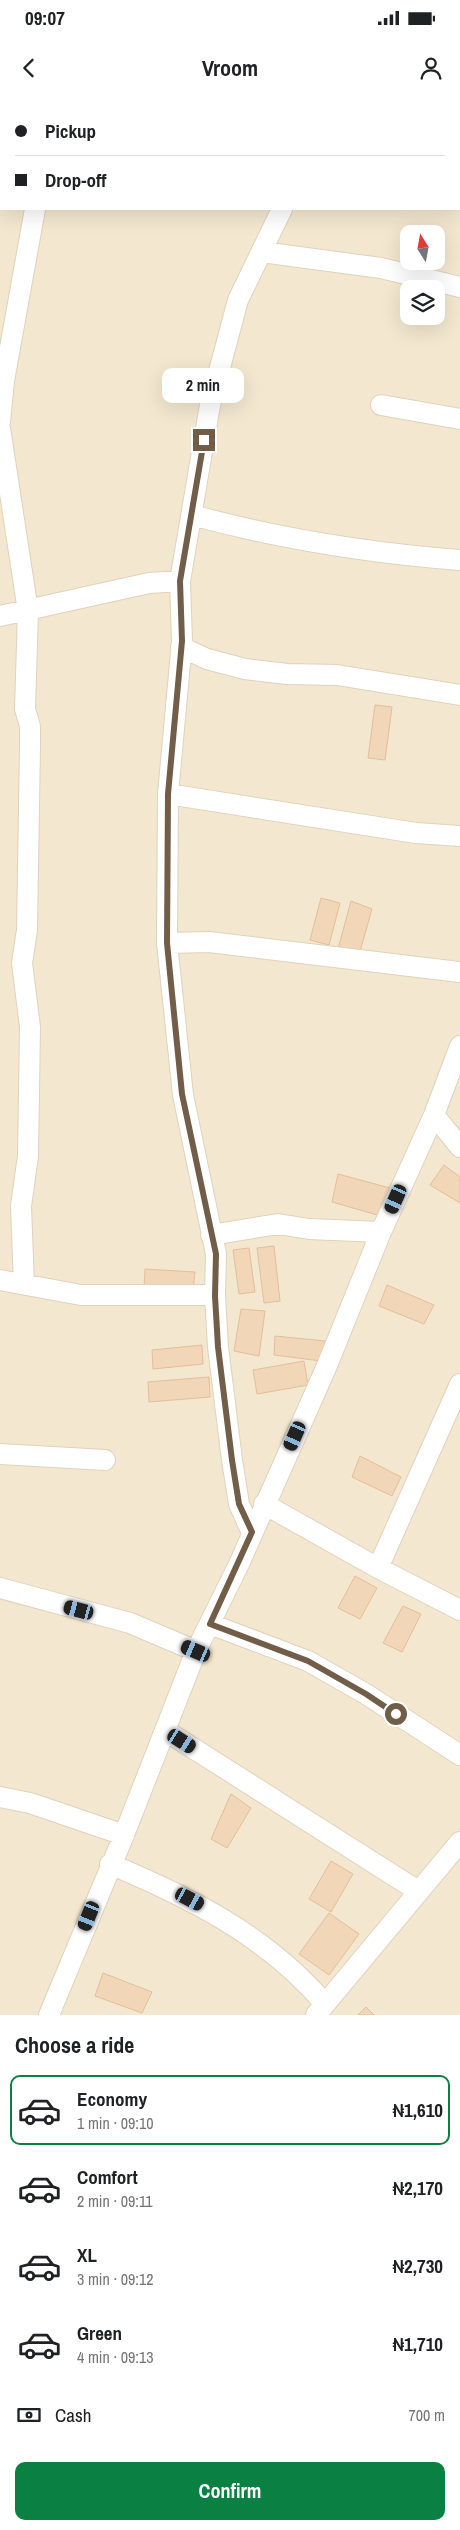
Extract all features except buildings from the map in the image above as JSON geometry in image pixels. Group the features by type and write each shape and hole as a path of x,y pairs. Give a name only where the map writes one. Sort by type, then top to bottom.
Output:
{"street":[{"path":"0,422 2,381 35,210"},
{"path":"252,1532 239,1504 218,1347 215,1296 216,1254 182,1094 167,943 168,794 181,647 180,581 210,404 238,300 282,210"},
{"path":"262,252 381,268 460,287"},
{"path":"381,405 460,419"},
{"path":"0,428 3,472 28,611 25,709 30,726 27,930 22,964 30,1027 28,1156 20,1206 24,1284"},
{"path":"192,516 246,530 322,544 460,560"},
{"path":"0,616 149,583 180,581"},
{"path":"181,647 207,659 246,669 287,674 337,675 460,695"},
{"path":"168,794 416,833 460,836"},
{"path":"167,943 209,942 460,972"},
{"path":"49,2015 166,1731 196,1651 326,1368 382,1232 434,1116 460,1046"},
{"path":"434,1116 460,1147"},
{"path":"211,1235 278,1224 310,1229 382,1232"},
{"path":"0,1280 81,1295 215,1296"},
{"path":"378,1568 460,1384"},
{"path":"0,1454 105,1460"},
{"path":"264,1504 378,1568 460,1610"},
{"path":"0,1588 130,1623 196,1651"},
{"path":"210,1624 308,1661 366,1694 460,1755"},
{"path":"166,1731 418,1891"},
{"path":"0,1797 30,1803 124,1834"},
{"path":"110,1864 173,1891 222,1917 291,1968 320,2009 460,1842"}],"shaded area":[{"path":"0,210 460,210 460,2015 0,2015"}],"route":[{"path":"204,440 180,581 182,641 168,794 167,943 182,1094 216,1254 215,1296 218,1347 232,1460 239,1504 252,1532 210,1624 308,1661 366,1694 396,1714"}]}
